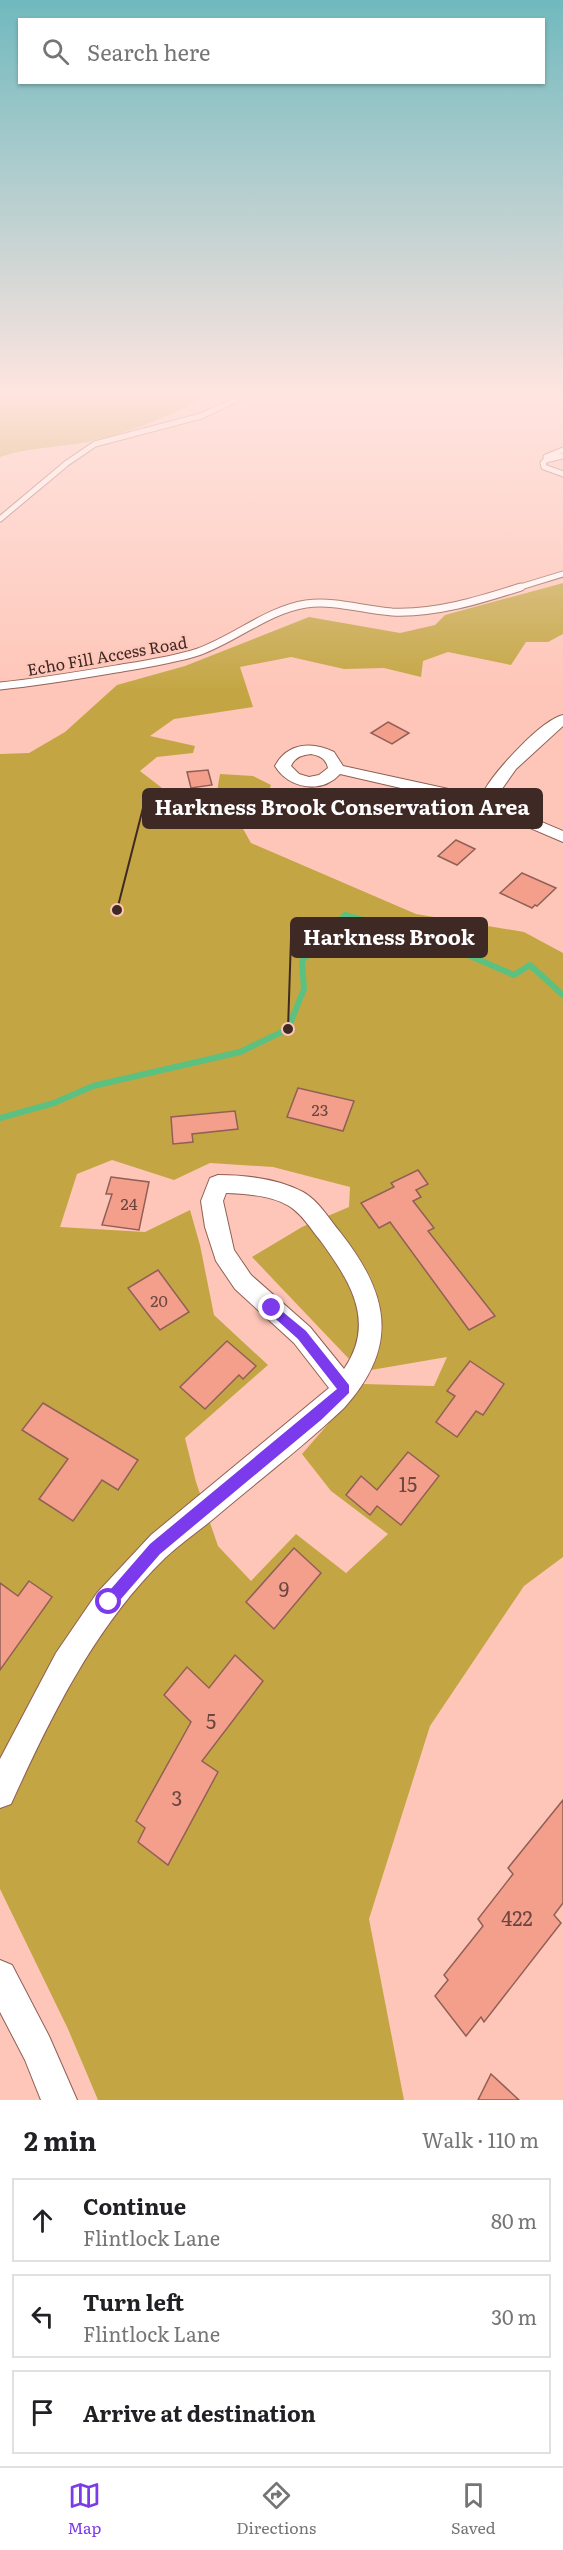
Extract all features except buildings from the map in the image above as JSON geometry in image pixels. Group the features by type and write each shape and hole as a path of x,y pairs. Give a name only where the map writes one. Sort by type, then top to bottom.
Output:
{"street":[{"path":"489,796 494,786 532,745 563,719"},
{"path":"336,769 453,795 489,796"},
{"path":"489,796 492,802 511,814 563,837"},
{"path":"0,1793 18,1753 77,1644 109,1602 155,1549 316,1416 345,1389 357,1372 367,1347 373,1319 368,1296 347,1257 318,1221 294,1198 237,1183 218,1184 212,1201 216,1227 224,1254 243,1282 302,1335 345,1389"},
{"path":"0,1977 37,2048 59,2100"}],"lane":[{"path":"0,519 29,495"},
{"name":"Echo Fill Access Road","path":"0,686 70,677 167,660 231,639 277,613 303,604 328,602 395,612 437,610 563,574"}],"shaded area":[{"path":"563,583 563,634 548,642 526,642 511,665 448,652 423,661 421,677 384,668 344,669 291,657 240,667 253,707 174,719 150,736 195,746 193,753 157,757 140,771 175,798 217,791 220,774 253,776 271,785 268,795 233,800 237,818 251,843 416,914 524,932 563,953 563,1557 524,1586 430,1726 369,1919 404,2100 98,2100 68,2029 0,1889 0,754 29,753 65,732 117,685 185,666 309,617 400,633 435,625 445,615","holes":["112,1160 174,1180 210,1163 273,1167 350,1187 349,1207 302,1227 252,1257 349,1359 371,1370 447,1357 434,1386 363,1384 302,1454 331,1491 388,1534 346,1573 296,1534 251,1581 218,1546 196,1482 185,1438 268,1365 214,1315 200,1245 190,1210 145,1232 60,1227 77,1174"]}],"waterway":[{"path":"0,1118 54,1103 93,1086 240,1052 288,1029 304,989 302,961 345,915 433,940 514,975 530,965 563,995"}],"place":[{"name":"Harkness Brook Conservation Area","path":"117,910"},
{"name":"Harkness Brook","path":"288,1029"}],"route":[{"path":"109,1602 155,1549 316,1416 345,1389 302,1335 272,1308"}]}
